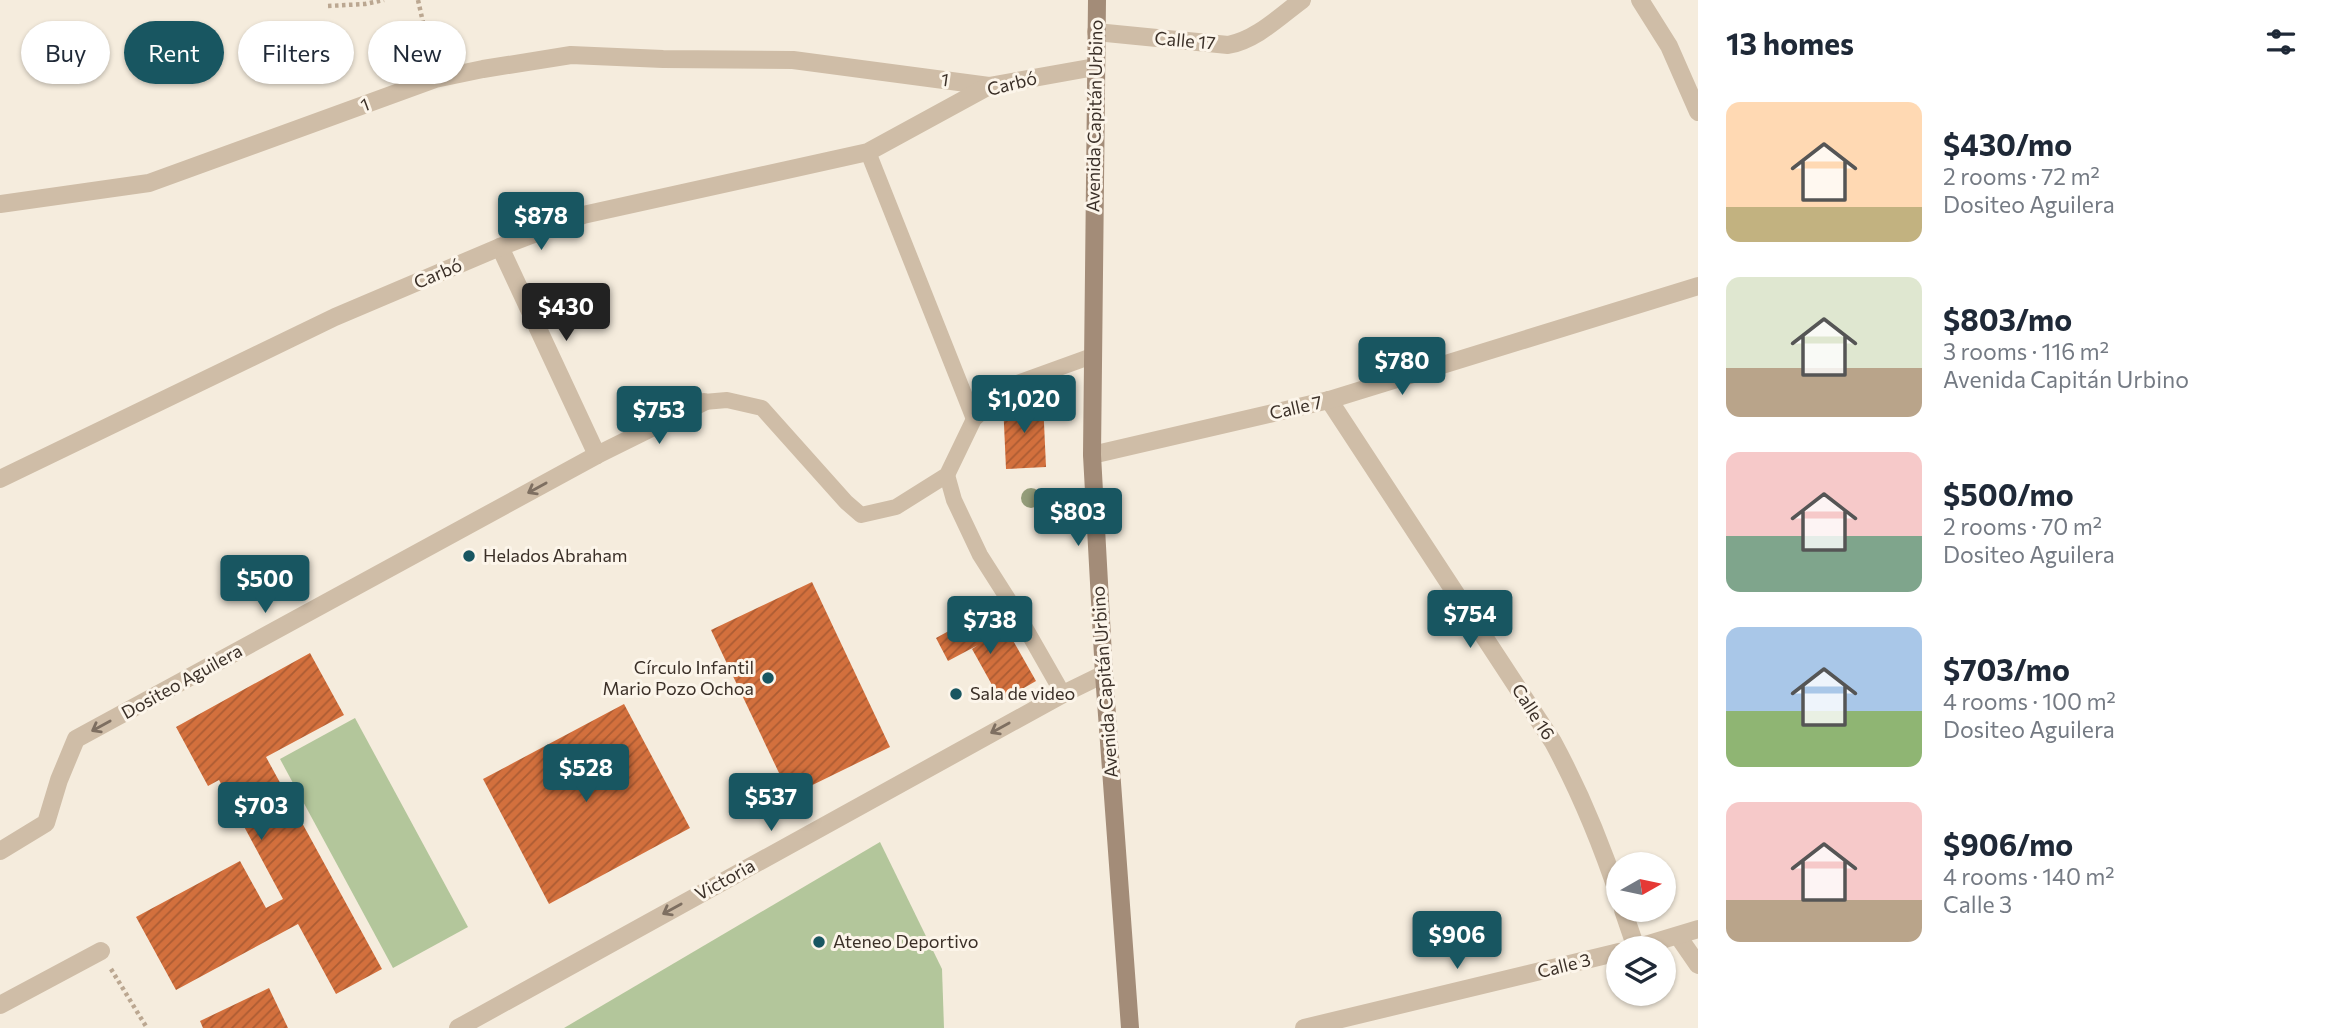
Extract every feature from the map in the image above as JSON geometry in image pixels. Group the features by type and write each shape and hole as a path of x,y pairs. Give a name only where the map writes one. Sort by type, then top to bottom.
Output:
{"main road":[{"name":"Avenida Capitán Urbino","path":"1097,0 1092,455 1104,674 1130,1028"}],"street":[{"name":"Calle 17","path":"1096,32 1228,45 1241,43 1302,0"},
{"path":"1640,0 1669,46 1698,112"},
{"name":"1","path":"466,73 571,55 793,60 989,86"},
{"name":"Carbó","path":"0,479 335,317 583,215 868,152 989,86 1095,66"},
{"name":"1","path":"0,204 149,183 421,84"},
{"path":"500,247 597,455"},
{"name":"Calle 7","path":"1092,455 1329,400 1698,286"},
{"name":"Calle 16","path":"1329,400 1553,742 1579,791 1606,858"},
{"name":"Dositeo Aguilera","path":"0,850 46,823 59,780 76,740 597,455 704,402"},
{"name":"Victoria","path":"458,1028 1063,694 1104,674"},
{"path":"1698,929 1678,936 1698,965"},
{"path":"0,1005 101,951"},
{"name":"Calle 3","path":"1304,1028 1606,955"}],"lane":[{"path":"868,152 974,419"},
{"path":"1063,694 980,555 954,500 947,475 974,419 1012,385 1092,356"},
{"name":"Dositeo Aguilera","path":"704,402 727,400 762,408 846,502 861,514 895,507 947,475"}],"path":[{"path":"328,6 384,0"},
{"path":"418,0 423,21"},
{"path":"101,951 147,1028"}],"green space":[{"path":"355,718 468,927 393,968 280,759"},
{"name":"Ateneo Deportivo","path":"880,842 942,969 944,1028 564,1028"}],"building":[{"path":"1043,401 1046,467 1006,469 1003,402"},
{"path":"812,582 890,747 790,796 711,630"},
{"path":"976,616 988,639 1007,630 1036,681 1001,701 972,649 978,645 948,661 936,638"},
{"path":"310,653 344,715 266,757 382,969 336,994 298,924 176,990 136,917 240,861 266,908 283,899 219,780 208,786 176,727"},
{"path":"624,704 690,828 549,904 483,779"},
{"path":"269,988 288,1028 203,1028 200,1021"}],"place":[{"name":"Helados Abraham","path":"469,556"},
{"name":"Círculo Infantil Mario Pozo Ochoa","path":"768,678"},
{"name":"Sala de video","path":"956,694"},
{"name":"Ateneo Deportivo","path":"819,942"}]}
